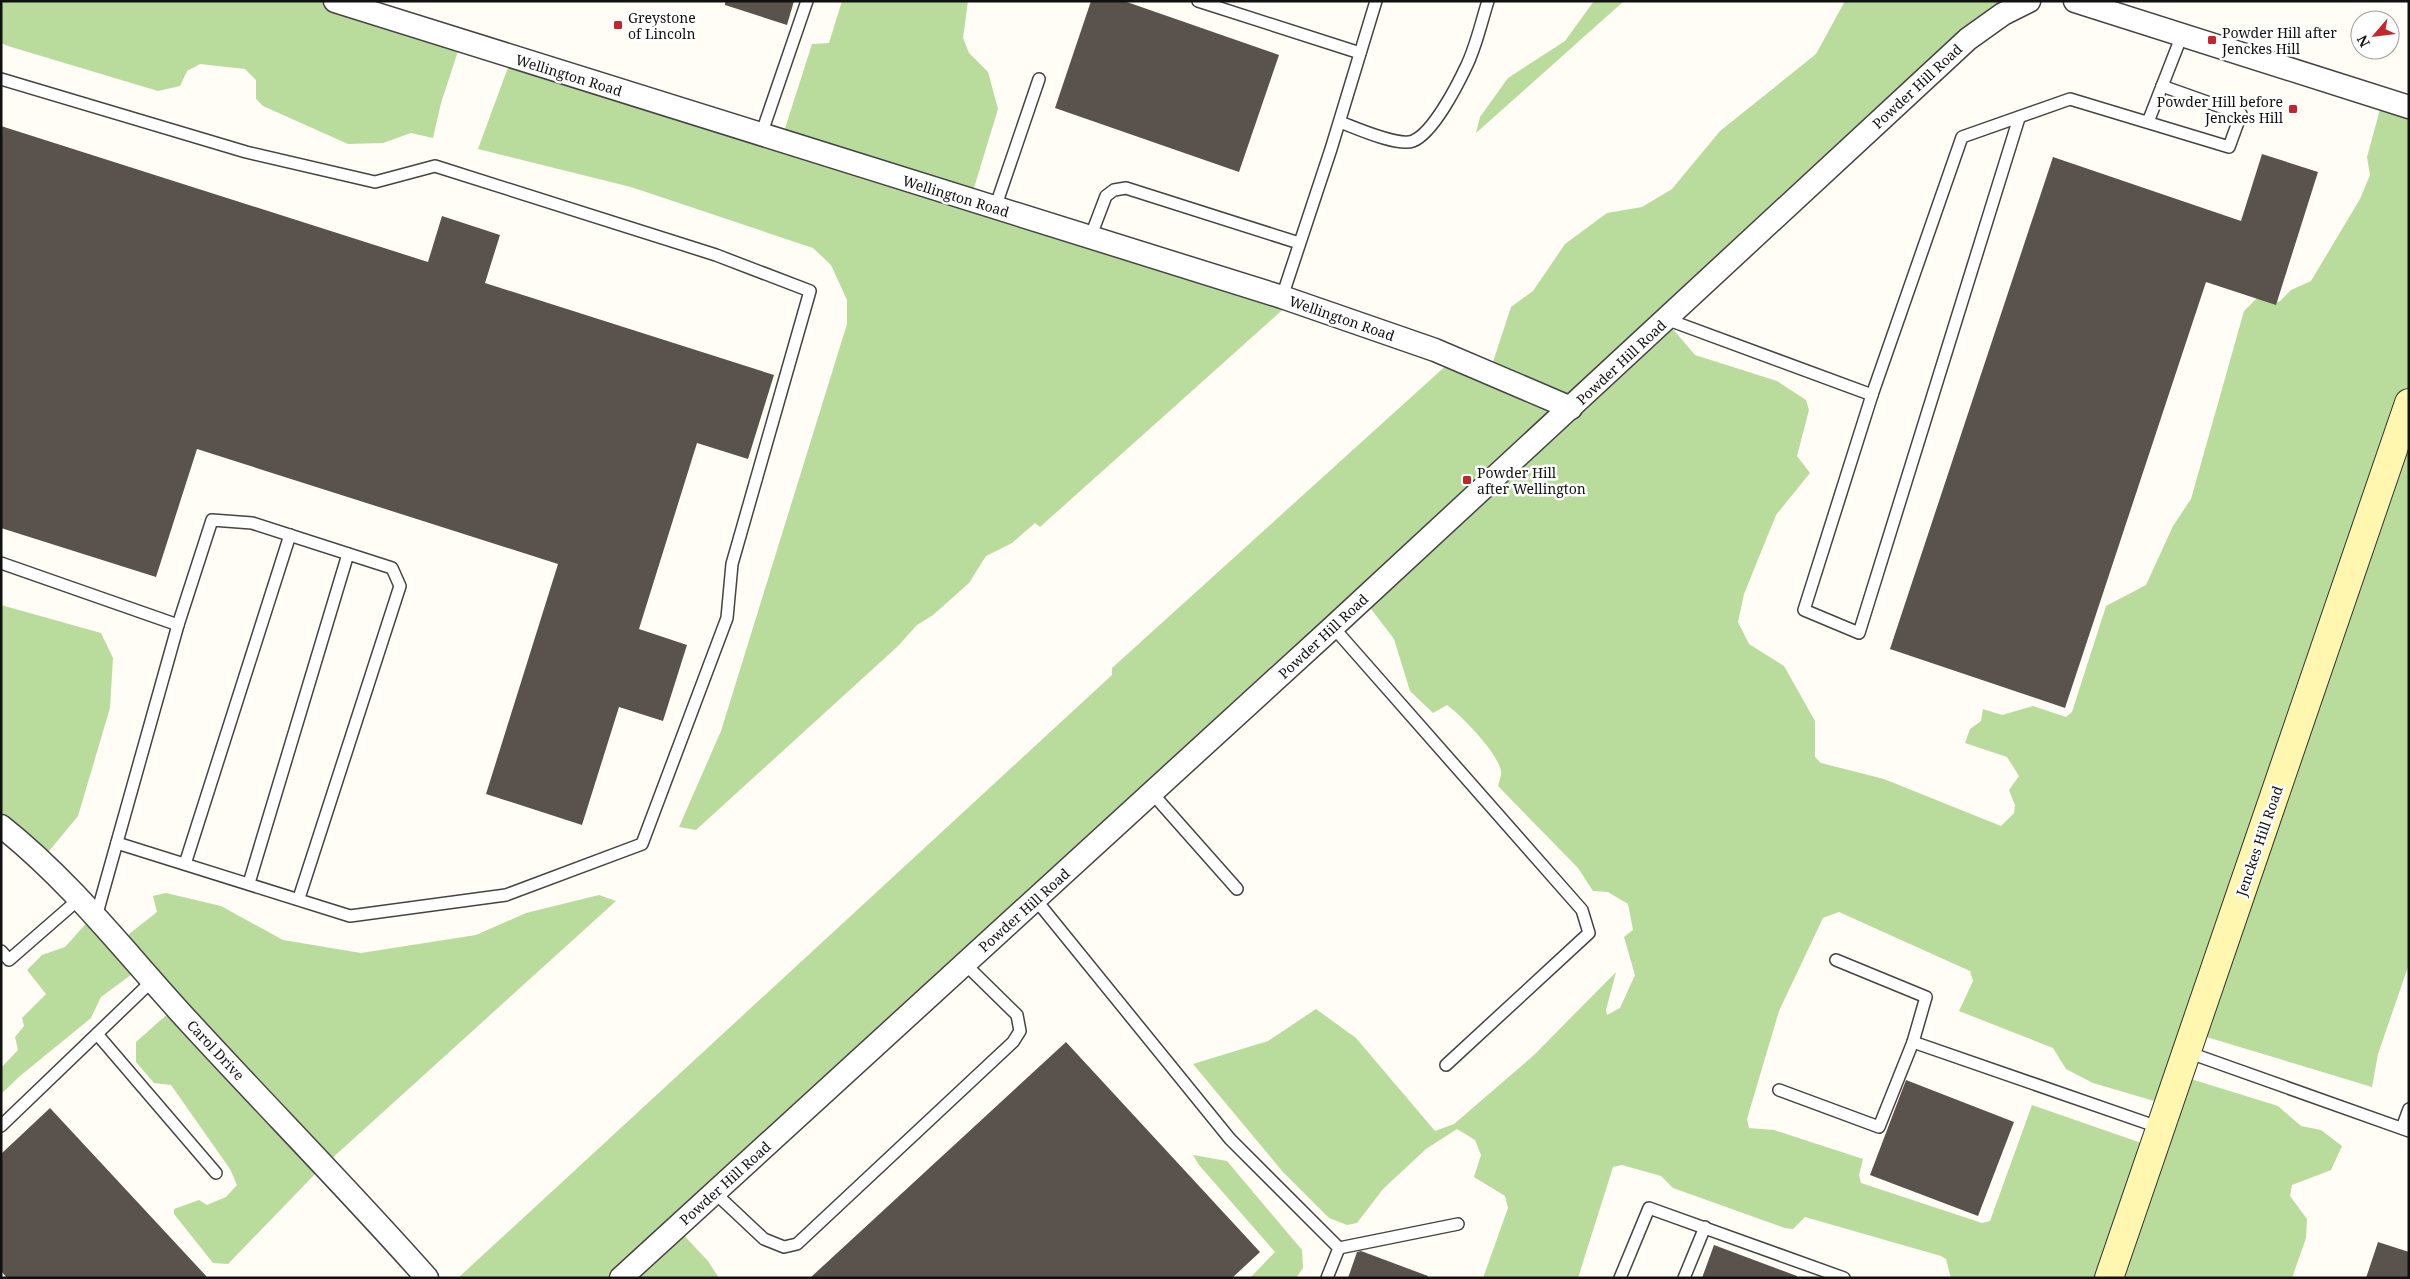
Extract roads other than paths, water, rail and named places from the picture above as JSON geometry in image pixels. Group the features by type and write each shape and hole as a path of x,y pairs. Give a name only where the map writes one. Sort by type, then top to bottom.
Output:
{"main road":[{"name":"Jenckes Hill Road","path":"2109,1278 2409,403"}],"street":[{"name":"Wellington Road","path":"335,1 1282,297 1435,350 1571,408"},
{"name":"Powder Hill Road","path":"620,1278 1036,900 1571,408 1968,39 2003,14 2029,1"},
{"path":"2076,1 2409,106"},
{"name":"Carol Drive","path":"1,826 36,854 96,917 188,1021 427,1278"}],"lane":[{"path":"761,135 807,1"},
{"path":"1198,1 1360,53"},
{"path":"1282,297 1340,122 1376,1"},
{"path":"1340,122 1399,142 1412,142 1422,135 1432,124 1467,66 1488,1"},
{"path":"2148,122 2182,35"},
{"path":"1,79 246,152 375,182 435,166 716,255 810,291 732,564 727,618 642,844 506,895 350,916 299,898 117,842"},
{"path":"995,208 1039,79"},
{"path":"2020,118 1859,633 1804,610 1872,395 1962,137 2070,99 2229,147 2241,114 2162,86"},
{"path":"1090,238 1106,196 1114,190 1126,188 1299,243"},
{"path":"1666,319 1872,395"},
{"path":"96,917 178,625 212,520 252,523 392,568 400,586 299,898"},
{"path":"185,864 290,535"},
{"path":"248,883 348,554"},
{"path":"1,563 178,625"},
{"path":"1333,627 1582,910 1589,933 1446,1065"},
{"path":"1152,793 1237,889"},
{"path":"1,952 9,960 79,899"},
{"path":"1036,900 1230,1139 1338,1248"},
{"path":"1780,1090 1880,1127 1913,1042 1926,997 1836,960"},
{"path":"714,1192 764,1239 784,1247 797,1244 1013,1042 1020,1031 1017,1015 965,964"},
{"path":"1,1126 153,980"},
{"path":"97,1034 216,1173"},
{"path":"1913,1042 2160,1128"},
{"path":"2187,1052 2405,1130 2409,1109"},
{"path":"1620,1278 1649,1208 1844,1278"},
{"path":"1338,1248 1458,1224"},
{"path":"1684,1278 1705,1227"},
{"path":"1327,1278 1338,1248"}],"place":[{"name":"Greystone of Lincoln","path":"618,25"},
{"name":"Powder Hill after Jenckes Hill","path":"2212,40"},
{"name":"Powder Hill before Jenckes Hill","path":"2293,109"},
{"name":"Powder Hill after Wellington","path":"1467,480"}]}
